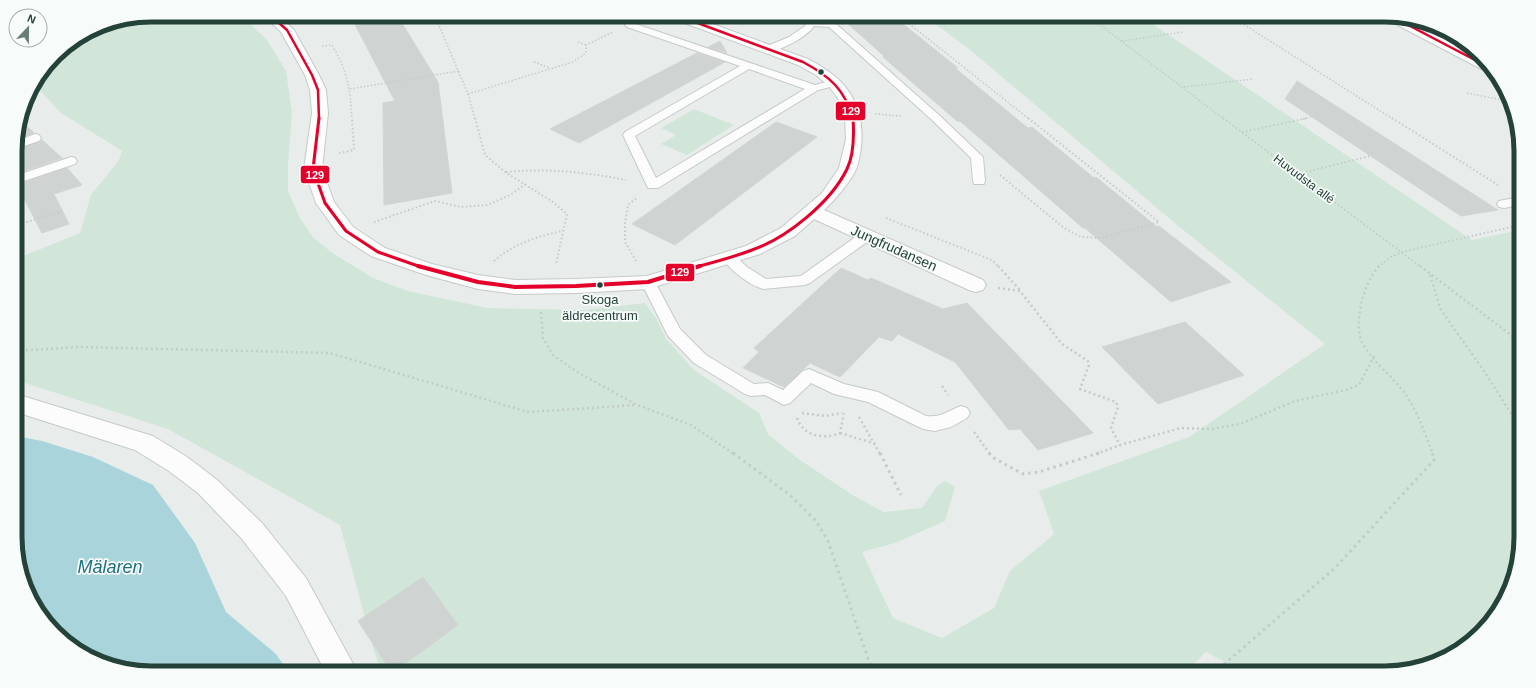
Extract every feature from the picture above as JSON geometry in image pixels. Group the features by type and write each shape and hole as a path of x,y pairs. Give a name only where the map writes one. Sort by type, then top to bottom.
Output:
{"street":[{"path":"278,22 287,30 318,90 320,113 313,169 325,202 346,231 378,252 426,269 478,282 523,287 648,282 752,250 788,232 813,212 828,197 848,168 854,139 853,118 847,100 834,83 821,72 803,62 695,22"},
{"path":"1406,24 1477,61"},
{"name":"Jungfrudansen","path":"813,212 976,285"},
{"path":"22,405 144,443 178,464 207,486 252,531 296,587 339,666"}],"lane":[{"path":"769,49 805,32 811,23 832,25 936,118 977,157 979,181"},
{"path":"630,25 814,88"},
{"path":"749,65 629,135 653,185 814,88 834,83"},
{"path":"22,143 35,138"},
{"path":"22,178 71,161"},
{"path":"1504,204 1514,202"},
{"path":"729,258 742,270 763,284 805,280 866,236"},
{"path":"648,282 674,332 700,359 752,390 768,389 784,398 809,375 840,390 872,396 923,422 935,424 945,422 961,413"}],"path":[{"path":"437,22 468,94 485,155 505,172 553,202 566,214 555,270"},
{"path":"907,22 1159,222 1101,238 1081,237 1064,228 1017,188 977,157"},
{"name":"Huvudsta allé","path":"1096,22 1514,337"},
{"path":"1240,22 1500,186"},
{"path":"578,42 586,45 630,25"},
{"path":"1122,41 1183,32"},
{"path":"321,46 332,45 343,64 350,89 354,150 335,154"},
{"path":"468,94 525,78 573,62 586,52 586,45"},
{"path":"534,62 550,69"},
{"path":"350,89 459,71"},
{"path":"1183,88 1254,79"},
{"path":"1467,93 1503,100"},
{"path":"1242,132 1311,117"},
{"path":"1298,174 1370,156"},
{"path":"505,172 525,170 569,170 653,185"},
{"path":"373,222 435,201 461,207 486,205 510,195 526,184"},
{"path":"648,282 625,242 625,223 628,205 653,185"},
{"path":"22,224 64,210"},
{"path":"1222,666 1334,569 1435,459 1411,402 1362,342 1360,310 1363,289 1372,273 1391,256 1402,252 1514,226"},
{"path":"478,282 496,259 522,243 543,235 563,231"},
{"path":"1430,274 1441,310 1484,371 1514,418"},
{"path":"976,285 1020,291 1062,344 1088,361 1089,364 1080,389 1116,402 1118,407 1117,414 1110,425 1110,432 1120,445"},
{"path":"541,312 543,338 553,355 577,372 637,405 691,425 752,466 790,495 816,521 834,555 871,666"},
{"path":"22,351 79,347 330,353 528,412 637,405"},
{"path":"942,386 992,457 1023,474 1040,472 1077,461 1120,445 1180,428 1212,429 1240,424 1295,401 1346,390 1359,385 1374,356"},
{"path":"849,411 858,394"},
{"path":"784,398 787,406 796,411 809,415 825,416 849,411 858,414 876,444 901,495"},
{"path":"796,411 798,423 801,428 808,432 827,436 837,435 840,433 876,444"},
{"path":"840,433 845,412"}],"green space":[{"path":"142,22 248,22 267,40 286,71 292,113 288,164 288,191 300,218 313,237 331,252 373,278 408,291 487,308 584,310 645,303 657,320 666,339 694,370 759,413 768,434 797,458 854,496 884,512 922,508 937,486 945,481 955,487 945,521 895,543 862,552 893,618 942,638 994,608 1010,571 1054,534 1039,491 1189,437 1325,344 1177,225 969,49 932,22 1149,22 1472,240 1514,231 1514,546 1512,562 1507,579 1497,602 1482,622 1470,634 1442,653 1410,664 1394,666 1232,666 1206,652 1191,666 379,666 374,651 340,525 168,429 22,382 22,257 80,233 91,195 119,160 122,151 61,113 38,88 49,72 60,60 72,49 94,35 117,26"},
{"path":"694,109 734,125 687,155 661,144 676,135 661,128"}],"water":[{"name":"Mälaren","path":"22,437 42,441 93,457 153,485 195,543 226,612 276,654 284,666 134,665 109,659 86,649 72,639 49,616 39,602 26,571 22,537"}],"building":[{"path":"354,22 401,22 438,82 452,193 384,205 383,103 395,101"},
{"path":"900,22 958,68 955,68 1028,128 1032,127 1094,178 1096,177 1157,227 1159,226 1231,282 1171,302 960,121 957,121 883,57 884,56 847,23"},
{"path":"720,41 727,53 708,47"},
{"path":"697,53 725,62 579,143 550,129"},
{"path":"1297,81 1498,210 1461,216 1285,99"},
{"path":"776,122 817,137 675,245 632,224"},
{"path":"25,124 34,133 23,137"},
{"path":"42,140 62,158 22,172 22,148"},
{"path":"67,168 82,185 54,194 69,224 42,233 22,195 22,183"},
{"path":"841,268 868,280 871,278 943,309 967,303 1093,433 1038,450 1020,429 1009,430 955,362 898,334 892,341 879,337 840,377 810,363 784,387 743,368 759,352 754,348"},
{"path":"1185,322 1244,375 1158,404 1102,347"},
{"path":"423,577 458,625 402,666 387,666 358,621"}],"transit line":[{"name":"129","path":"278,22 287,30 312,75 318,90 320,113 313,169 325,203 346,231 378,252 426,269 478,282 515,287 576,286 648,282 753,250 788,232 828,197 848,168 854,139 853,118 847,100 834,83 821,72 803,62 695,22"},
{"name":"129","path":"1405,23 1477,61"}],"place":[{"name":"Skoga äldrecentrum","path":"600,285"}]}
